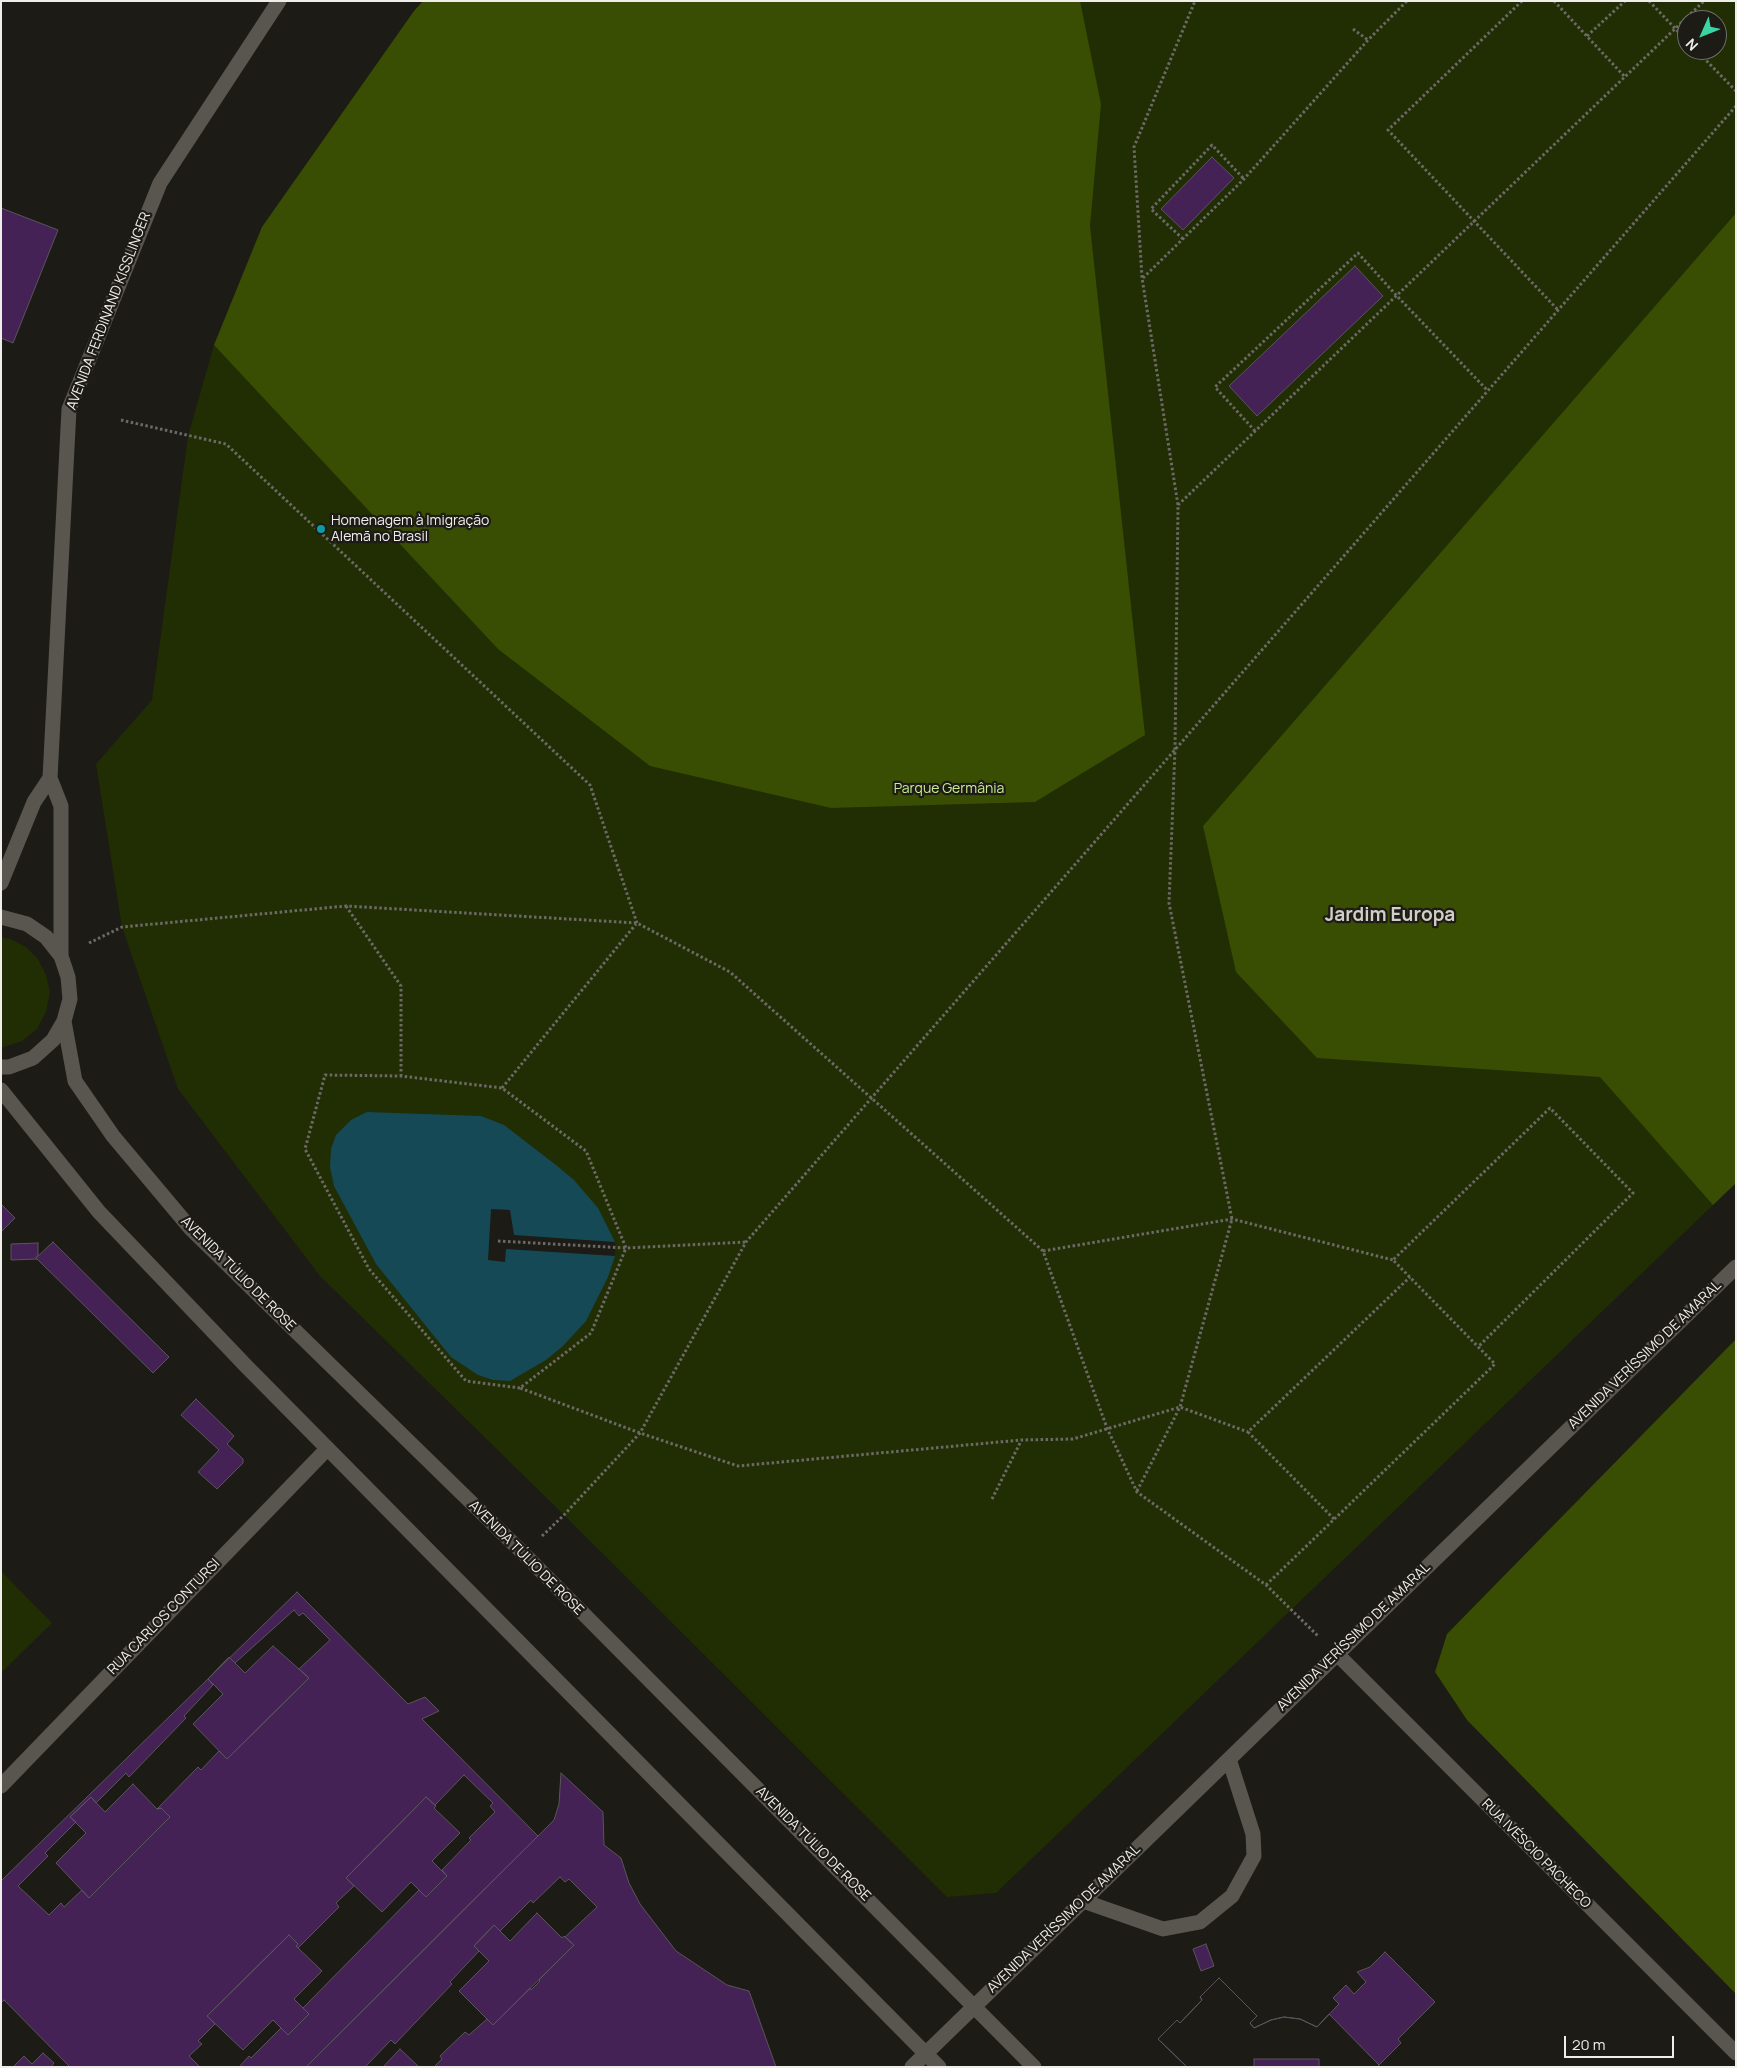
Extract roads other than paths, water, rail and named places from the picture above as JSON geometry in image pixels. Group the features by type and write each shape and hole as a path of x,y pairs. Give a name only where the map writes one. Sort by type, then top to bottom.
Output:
{"street":[{"name":"AVENIDA FERDINAND KISSLINGER","path":"61,956 61,806 50,778 69,409 160,183 279,1"},
{"path":"1,883 34,802 50,778"},
{"path":"1,917 27,924 46,937 61,956 68,977 70,1000 64,1021 53,1040 33,1058 9,1067 1,1067"},
{"name":"AVENIDA TÚLIO DE ROSE","path":"64,1021 76,1081 112,1136 191,1229 524,1554 1034,2067"},
{"path":"1,1090 100,1212 327,1449 939,2067"},
{"name":"AVENIDA VERÍSSIMO DE AMARAL","path":"912,2067 1736,1267"},
{"name":"RUA CARLOS CONTURSI","path":"1,1786 327,1449"},
{"name":"RUA IVÉSCIO PACHECO","path":"1337,1654 1736,2053"},
{"path":"1083,1901 1163,1929 1200,1922 1232,1896 1254,1856 1253,1834 1229,1759"}],"water":[{"path":"367,1112 481,1116 504,1125 574,1180 598,1208 615,1242 615,1256 608,1277 586,1321 563,1346 546,1360 510,1381 493,1380 478,1375 451,1357 376,1264 334,1186 330,1167 331,1149 336,1135 351,1120"}],"place":[{"name":"Homenagem à Imigração Alemã no Brasil","path":"321,529"}],"district":[{"name":"Jardim Europa","path":"1390,916"}],"park label":[{"name":"Parque Germânia","path":"949,789"}]}
